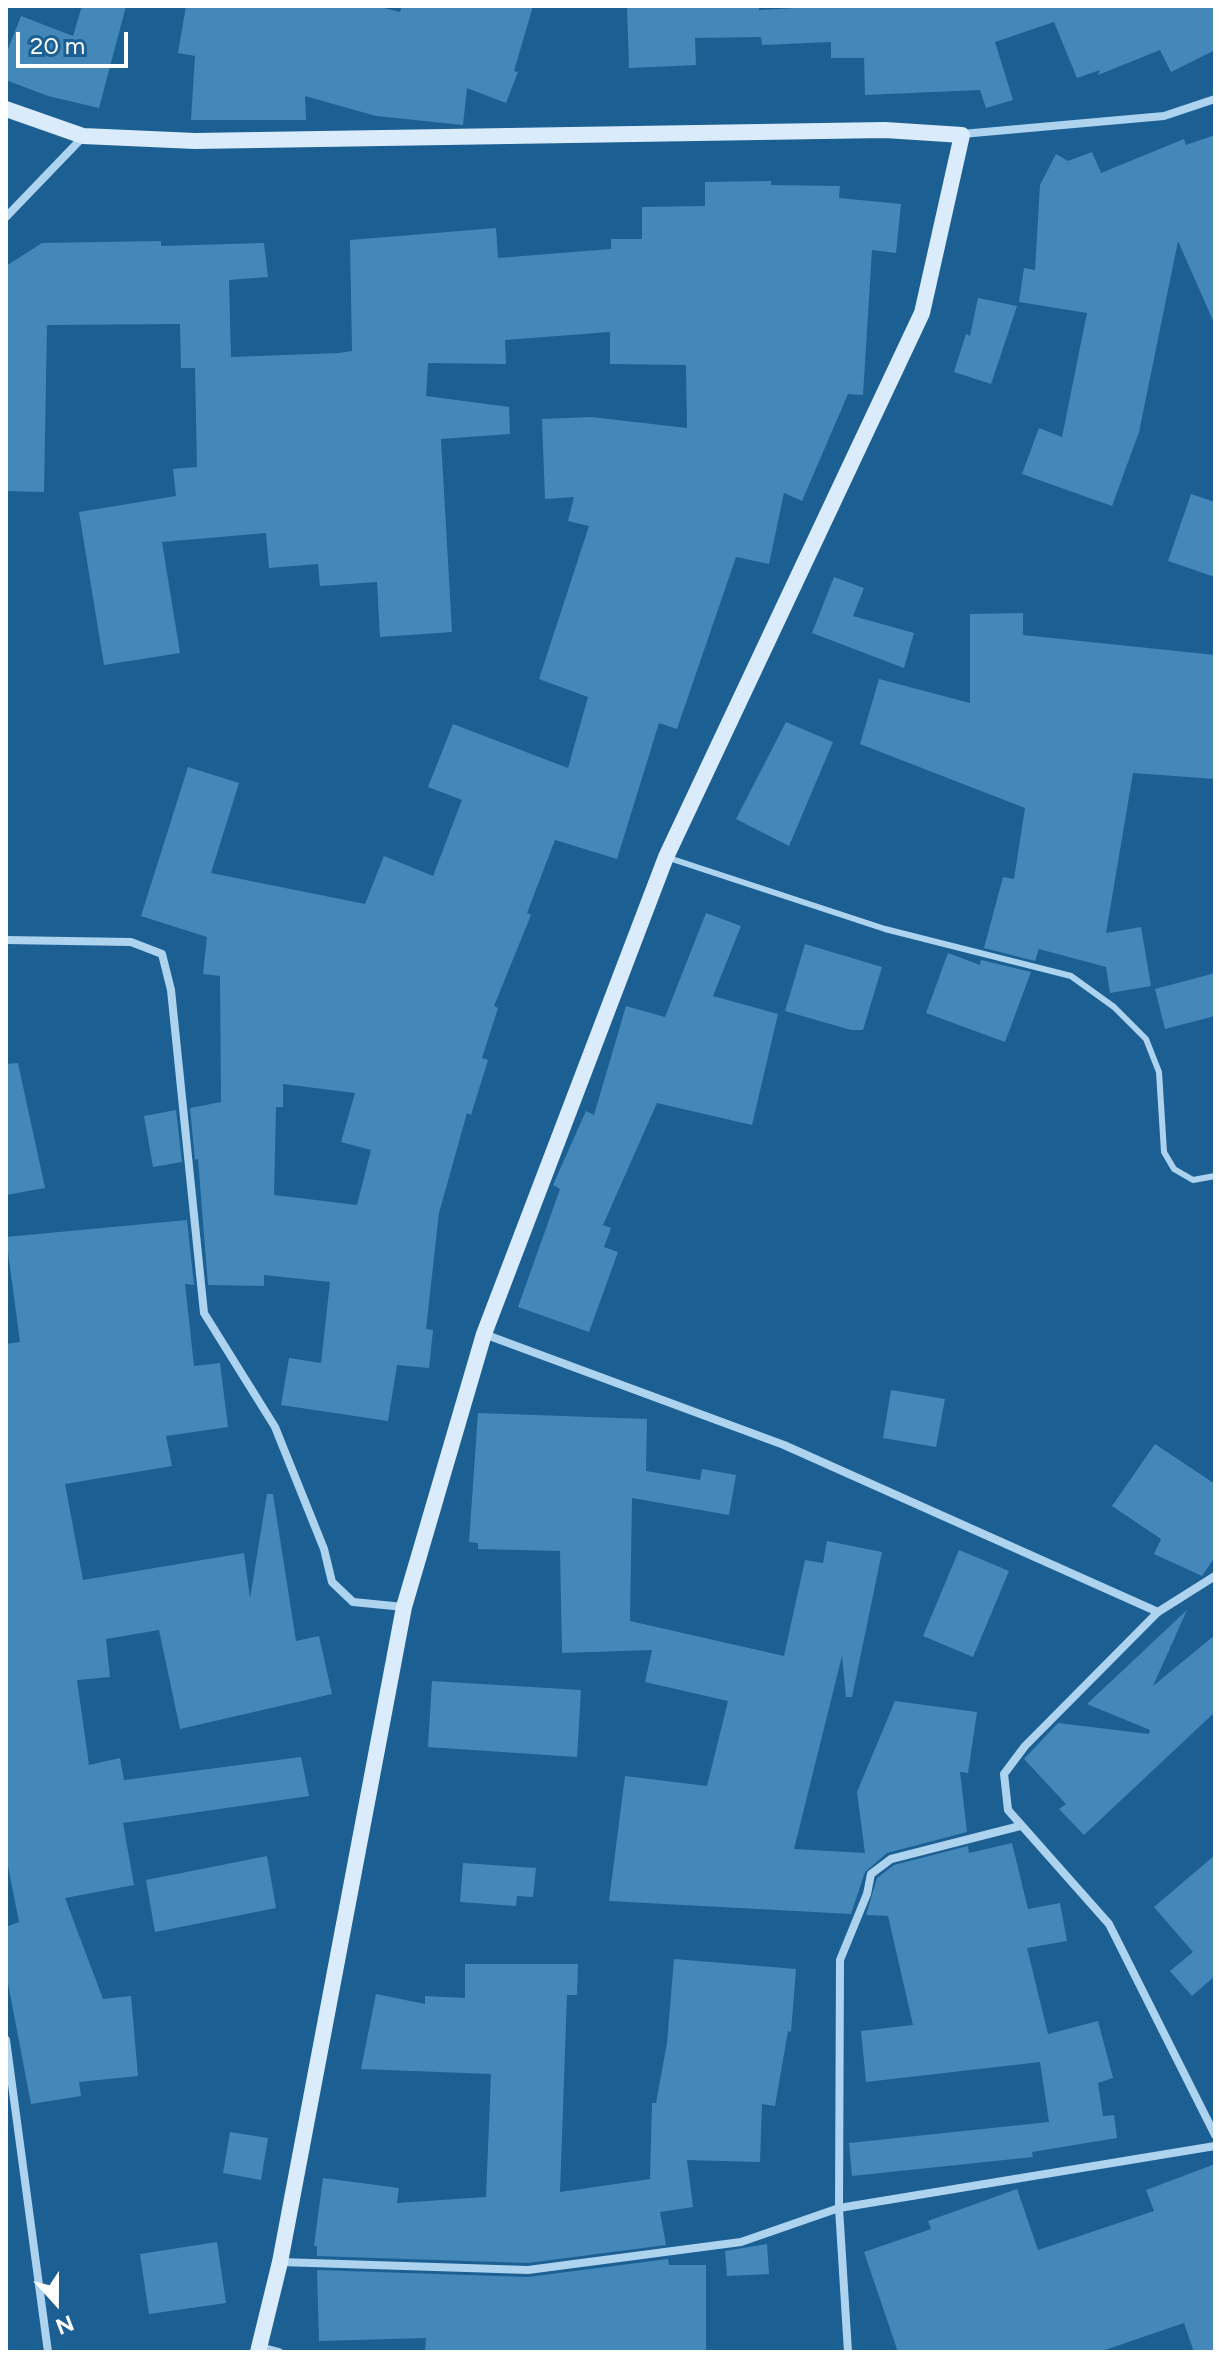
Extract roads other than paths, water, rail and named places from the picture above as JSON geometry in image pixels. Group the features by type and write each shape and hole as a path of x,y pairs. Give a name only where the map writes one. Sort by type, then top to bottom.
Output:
{"street":[{"path":"6,109 83,136 210,141 885,130 962,135 1164,116 1215,99"},
{"path":"279,2352 259,2349 280,2262 404,1607 484,1334 666,857 922,313 962,135"},
{"path":"6,217 83,136"},
{"path":"6,940 131,942 162,954 171,990 204,1313 275,1427 324,1549 332,1582 353,1602 404,1607"},
{"path":"484,1334 784,1445 1158,1612"},
{"path":"1215,1576 1158,1612 1025,1746 1004,1774 1008,1810 1109,1924 1215,2135"},
{"path":"848,2352 839,2208 840,1960 867,1894 871,1874 891,1859 1020,1826"},
{"path":"6,2040 48,2352"},
{"path":"280,2262 528,2270 741,2242 839,2208 1215,2146"}],"lane":[{"path":"666,857 885,929 1071,976 1114,1007 1146,1039 1159,1072 1164,1152 1174,1169 1193,1180 1215,1176"}]}
